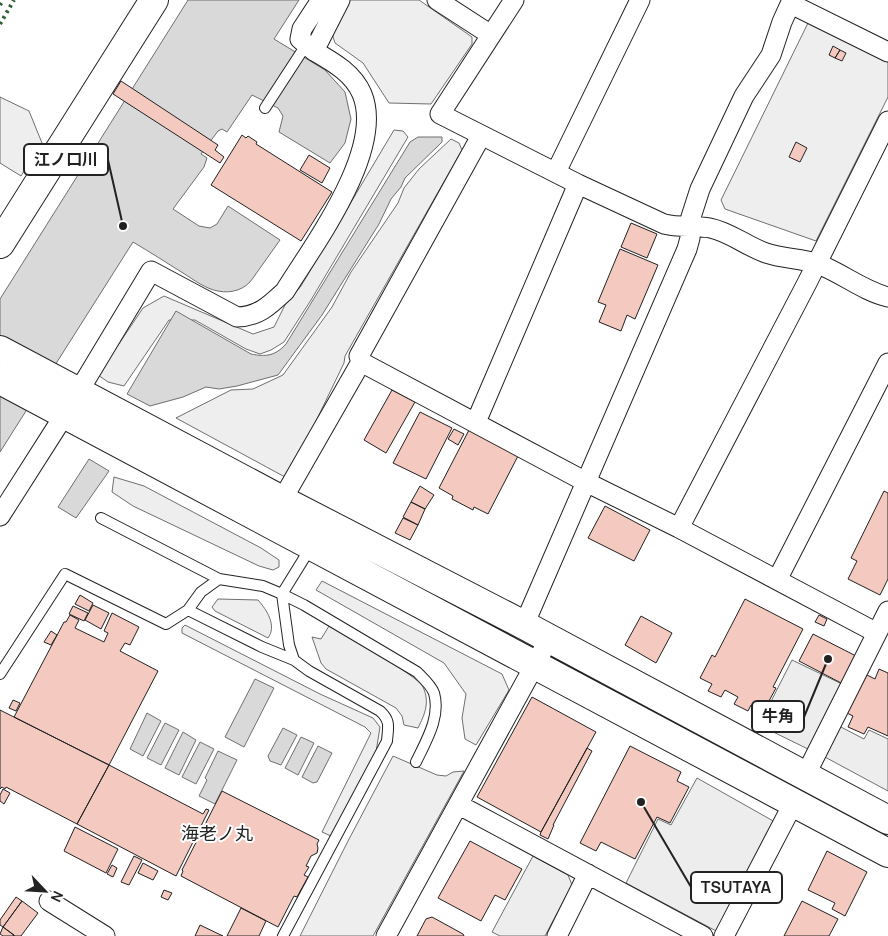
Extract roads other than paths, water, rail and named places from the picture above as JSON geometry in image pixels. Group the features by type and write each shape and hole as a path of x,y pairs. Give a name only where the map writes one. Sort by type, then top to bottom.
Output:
{"street":[{"path":"0,244 154,0"},
{"path":"0,516 68,401 151,272 237,317 258,314 285,291 348,188 361,154 365,127 366,110 362,94 354,81 340,66 307,49 300,39 302,29 321,0"},
{"path":"307,49 340,0"},
{"path":"437,0 491,34"},
{"path":"514,0 440,114 578,184 664,224 674,227 690,226 718,230 765,253 816,263 872,292 888,297"},
{"path":"556,172 640,0"},
{"path":"524,625 687,249 694,206 700,189 744,96 771,55 782,22 792,2 888,52"},
{"path":"679,528 888,121"},
{"path":"482,136 359,356 361,362 586,482 679,528 877,633"},
{"path":"476,422 578,184"},
{"path":"0,350 68,401 312,546 888,853"},
{"path":"282,500 361,362"},
{"path":"777,580 888,363"},
{"path":"0,380 68,401 282,500 524,625 888,820"},
{"path":"806,776 888,611"},
{"path":"386,936 549,639"},
{"path":"724,936 794,802"},
{"path":"459,804 703,936"},
{"path":"557,936 588,874"},
{"path":"49,901 105,936"}],"lane":[{"path":"265,108 307,49"},
{"path":"101,518 219,579 263,586 282,594 417,672 429,685 434,694 435,711 431,730 416,762"},
{"path":"294,660 289,645 282,594 312,546"},
{"path":"0,674 66,574 166,624 188,610 201,592 219,579"},
{"path":"188,610 262,647 294,660 309,671 380,711 386,717 389,726 387,741 283,936"}],"place":[{"name":"江ノ口川","path":"123,226"},
{"name":"牛角","path":"828,659"},
{"name":"TSUTAYA","path":"641,802"}],"district":[{"name":"海老ノ丸","path":"217,834"}]}
